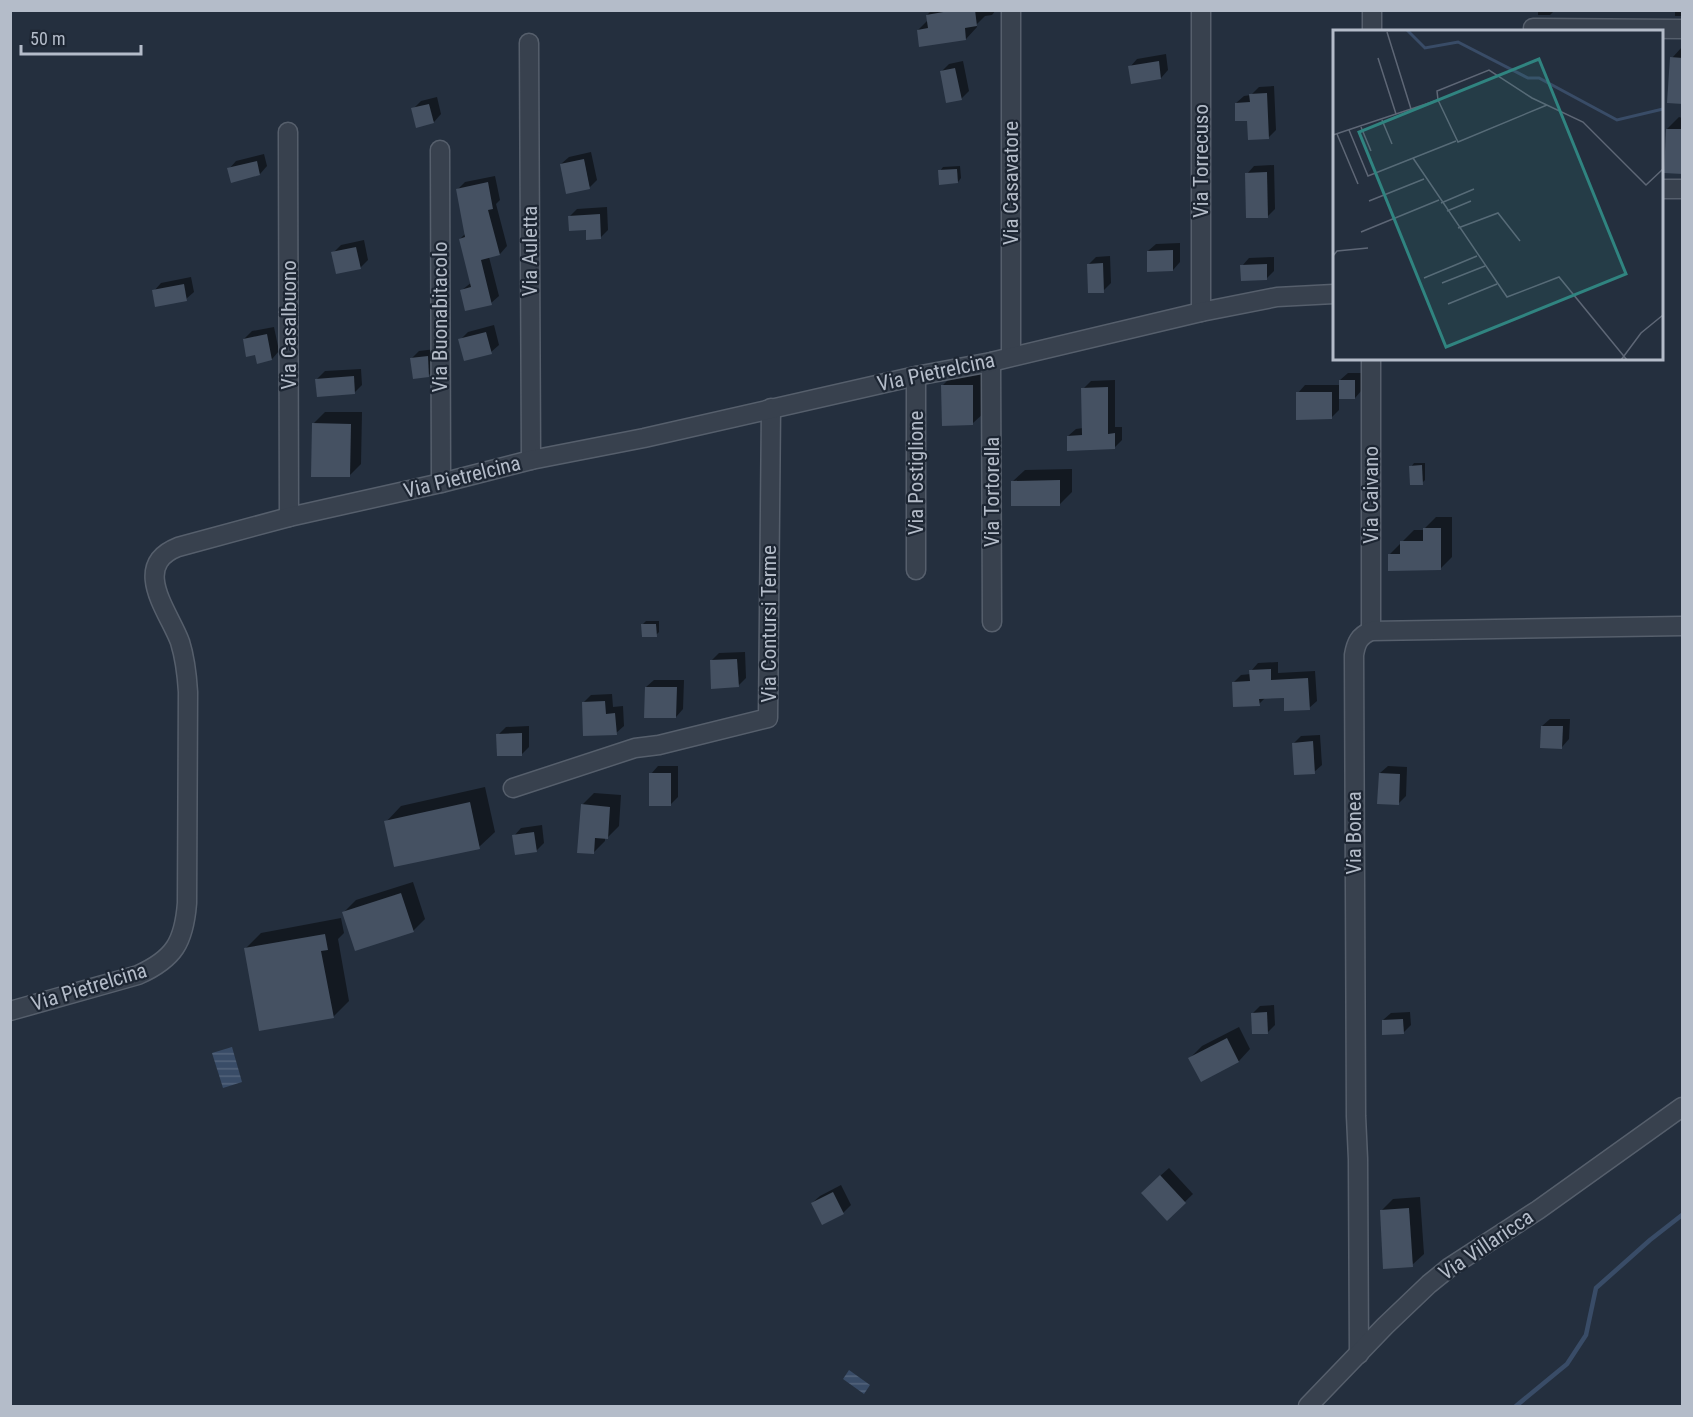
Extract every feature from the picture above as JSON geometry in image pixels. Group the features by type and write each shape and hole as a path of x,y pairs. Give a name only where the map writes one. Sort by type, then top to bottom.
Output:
{"street":[{"name":"Via Casavatore","path":"1011,10 1011,356"},
{"name":"Via Torrecuso","path":"1201,10 1201,312"},
{"path":"1372,10 1372,30"},
{"path":"1533,28 1683,29"},
{"name":"Via Auletta","path":"529,43 531,460"},
{"name":"Via Casalbuono","path":"288,132 290,517"},
{"name":"Via Buonabitacolo","path":"440,150 441,483"},
{"path":"1663,189 1683,189"},
{"name":"Via Pietrelcina","path":"10,1011 138,975 158,965 178,944 187,903 188,680 179,642 156,591 156,567 161,556 168,550 290,517 531,460 644,438 916,376 991,362 1201,312 1277,297 1333,294"},
{"name":"Via Caivano","path":"1371,360 1371,631"},
{"name":"Via Tortorella","path":"991,362 992,622"},
{"name":"Via Postiglione","path":"916,376 916,570"},
{"name":"Via Contursi Terme","path":"513,788 635,748 659,745 768,718 771,408"},
{"path":"1371,631 1683,626"},
{"name":"Via Bonea","path":"1359,1354 1353,655 1359,639 1371,631"},
{"name":"Via Villaricca","path":"1308,1407 1399,1313 1450,1267 1546,1204 1683,1107"}],"water":[{"path":"232,1047 242,1082 223,1088 212,1053"},
{"path":"849,1370 870,1385 864,1394 843,1379"}],"building":[{"path":"955,10 975,10 977,26 965,28 966,40 919,47 917,30 928,28 926,15"},
{"path":"1670,57 1683,58 1683,104 1667,103"},
{"path":"1159,61 1161,79 1131,84 1128,66"},
{"path":"955,68 962,100 946,103 940,71"},
{"path":"1267,93 1269,139 1248,140 1247,121 1235,121 1235,103 1250,102 1249,94"},
{"path":"429,104 434,123 416,128 411,108"},
{"path":"1666,129 1683,129 1683,174 1664,173"},
{"path":"584,159 590,189 566,194 560,164"},
{"path":"257,161 260,175 231,183 227,168"},
{"path":"957,169 958,183 939,185 938,170"},
{"path":"1267,172 1268,218 1246,218 1245,173"},
{"path":"488,182 493,209 488,210 500,255 481,260 492,305 465,311 460,290 471,287 459,239 465,237 456,189"},
{"path":"600,214 601,239 586,240 586,230 569,231 568,216"},
{"path":"356,247 361,269 336,274 331,252"},
{"path":"1173,250 1173,271 1147,272 1147,251"},
{"path":"1103,263 1104,293 1088,293 1087,264"},
{"path":"1267,264 1267,280 1241,281 1240,265"},
{"path":"184,284 187,301 155,307 152,290"},
{"path":"486,332 492,354 464,361 458,339"},
{"path":"267,334 272,360 257,364 255,355 246,357 243,339"},
{"path":"428,356 429,377 413,379 410,358"},
{"path":"354,376 355,394 317,397 315,379"},
{"path":"1339,380 1355,380 1355,399 1339,399"},
{"path":"941,385 973,385 973,425 942,426"},
{"path":"1108,387 1108,434 1115,433 1115,449 1067,451 1067,436 1082,435 1081,388"},
{"path":"1296,392 1332,392 1332,419 1296,420"},
{"path":"312,423 351,424 350,477 311,477"},
{"path":"1422,465 1423,485 1410,485 1409,466"},
{"path":"1060,480 1060,506 1011,506 1011,481"},
{"path":"1423,528 1441,528 1441,570 1388,571 1388,554 1400,554 1400,541 1423,541"},
{"path":"641,624 656,624 657,637 642,637"},
{"path":"737,659 739,687 711,689 710,660"},
{"path":"1271,669 1271,680 1308,678 1310,710 1284,711 1284,698 1259,699 1260,706 1233,707 1232,682 1250,681 1249,670"},
{"path":"645,687 677,687 676,718 644,718"},
{"path":"605,701 606,714 615,713 617,735 583,736 582,702"},
{"path":"1541,726 1563,726 1562,749 1540,748"},
{"path":"522,733 522,756 497,756 496,734"},
{"path":"1313,741 1315,774 1294,775 1292,743"},
{"path":"649,773 671,773 671,806 649,806"},
{"path":"1379,773 1400,774 1399,805 1377,804"},
{"path":"470,802 480,849 394,867 384,821"},
{"path":"581,804 610,807 608,839 595,838 594,854 577,853"},
{"path":"534,832 537,852 515,855 512,835"},
{"path":"401,893 414,932 355,951 342,912"},
{"path":"325,934 328,950 321,951 334,1018 259,1031 244,948"},
{"path":"1267,1012 1268,1034 1252,1034 1251,1013"},
{"path":"1403,1019 1404,1034 1382,1035 1382,1020"},
{"path":"1227,1038 1239,1062 1201,1082 1188,1058"},
{"path":"1160,1175 1186,1203 1167,1221 1141,1193"},
{"path":"833,1192 844,1214 822,1225 811,1203"},
{"path":"1409,1208 1413,1267 1383,1269 1380,1210"}],"waterway":[{"path":"1516,1406 1567,1364 1586,1335 1596,1288 1682,1215"}]}
